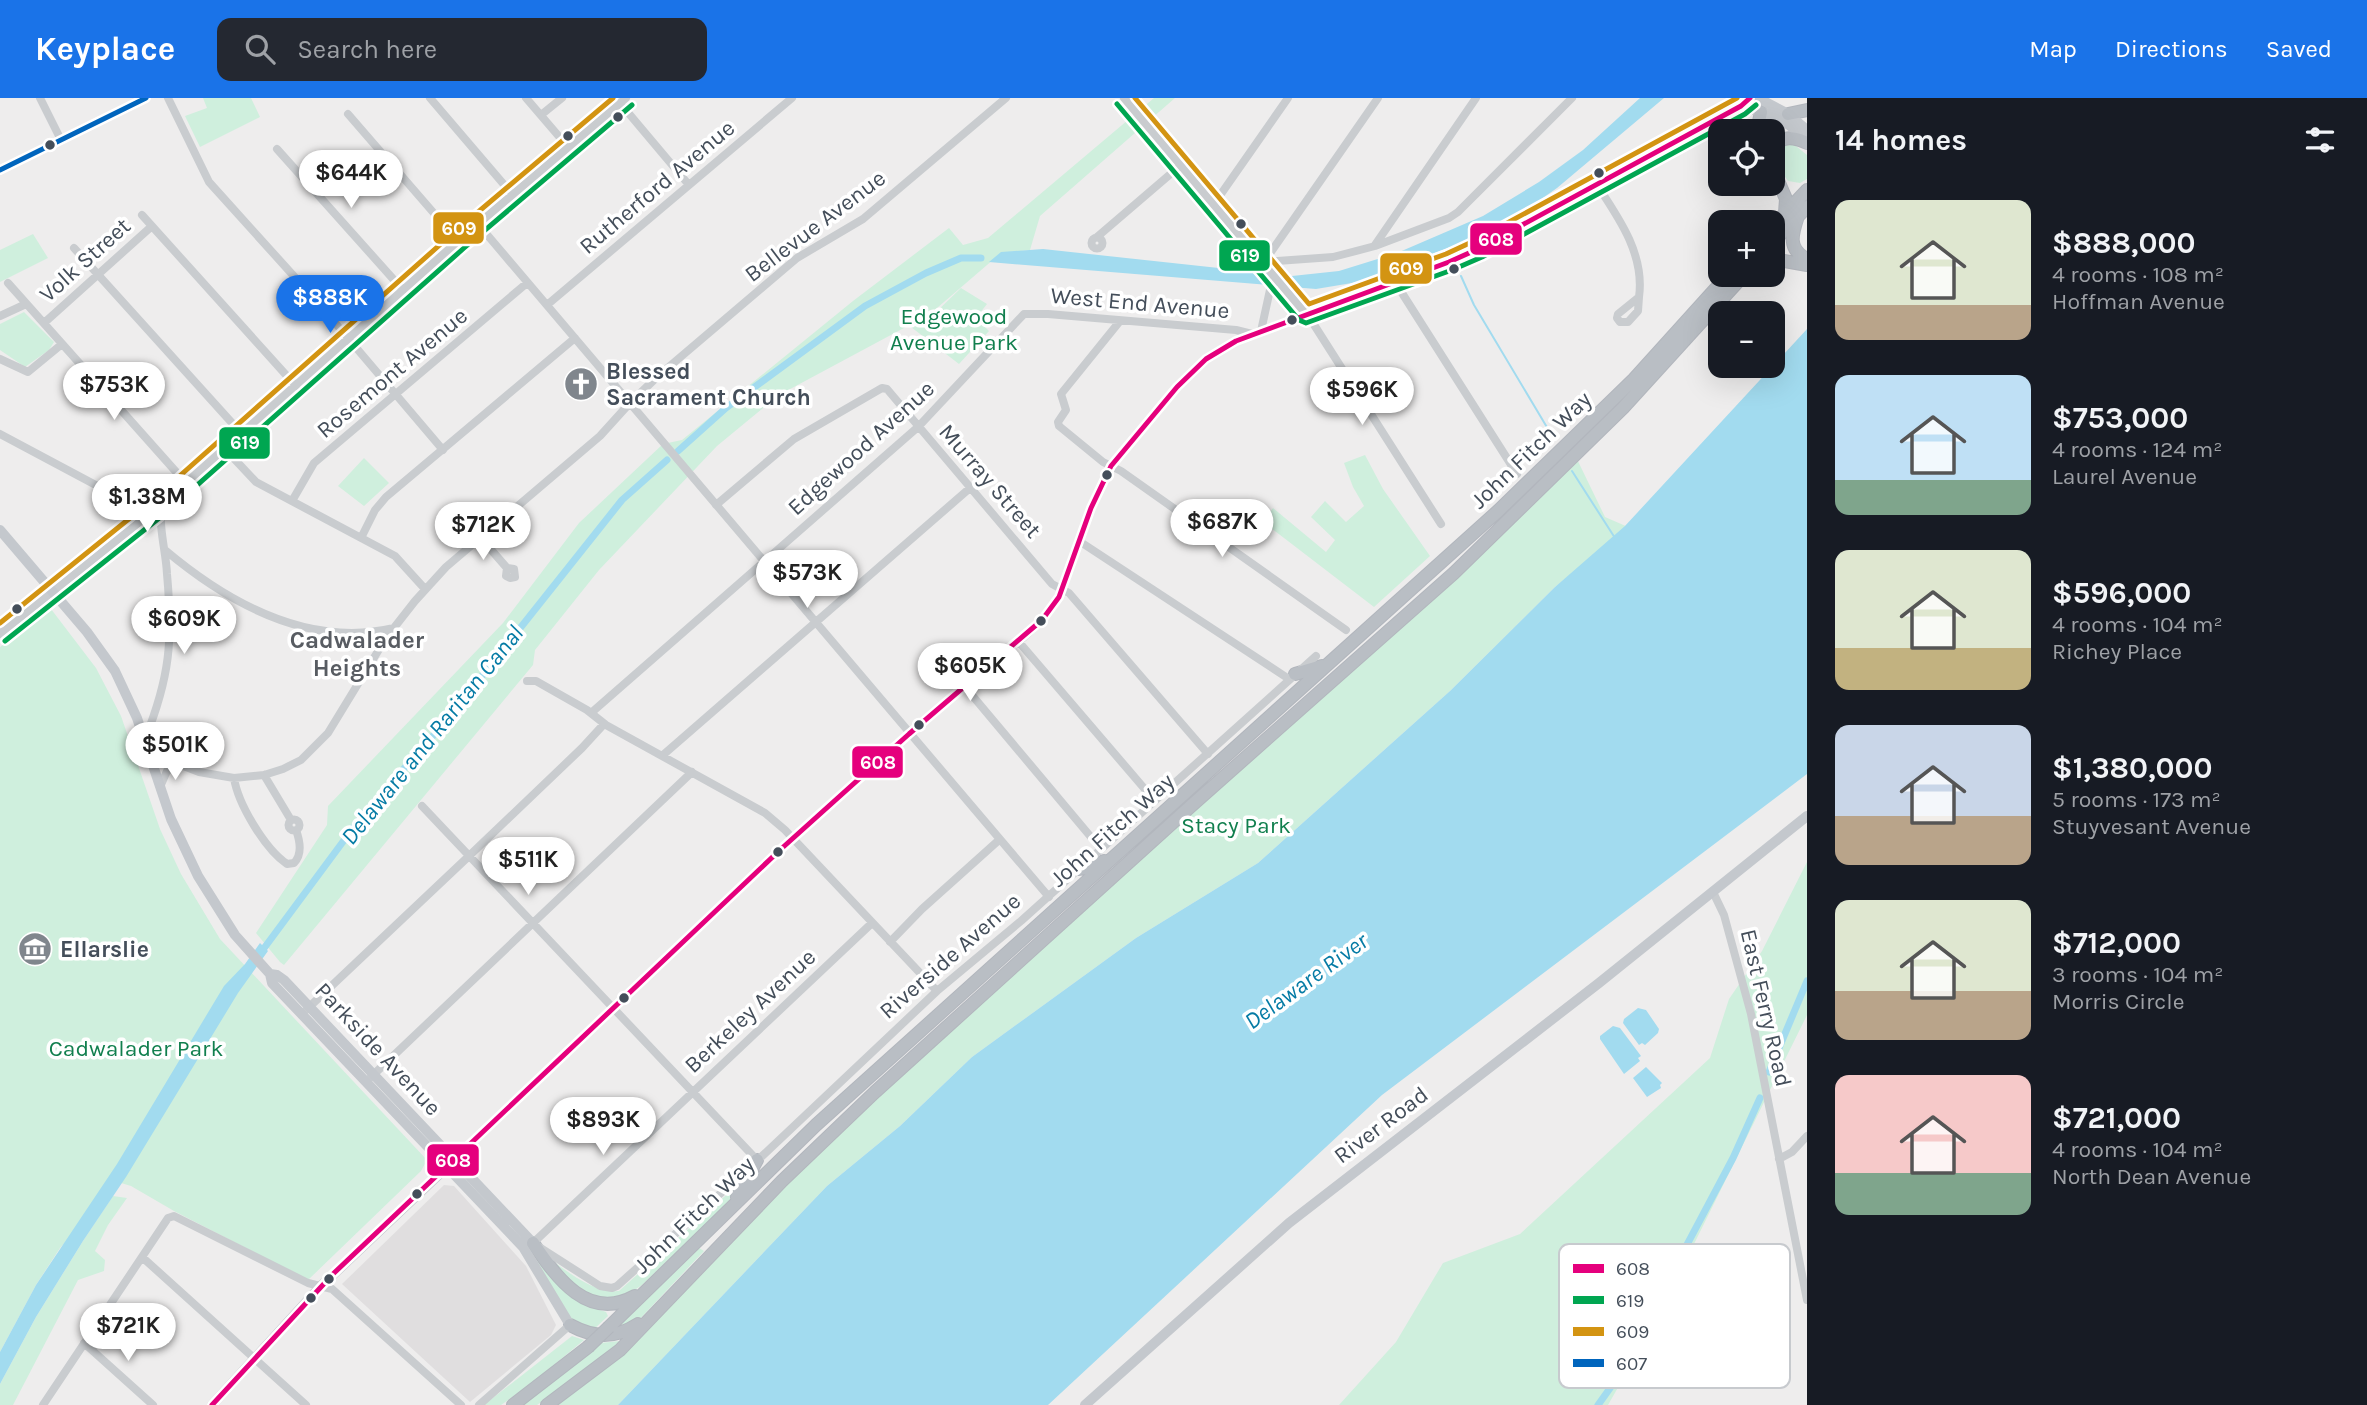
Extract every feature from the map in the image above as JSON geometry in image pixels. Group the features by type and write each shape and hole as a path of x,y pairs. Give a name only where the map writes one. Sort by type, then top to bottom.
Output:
{"highway":[{"path":"1788,114 1807,110"},
{"path":"1760,119 1761,112"},
{"path":"1785,138 1807,143"},
{"path":"1785,180 1796,187 1807,188"},
{"path":"1785,213 1807,188"},
{"path":"1785,230 1802,212"},
{"path":"1802,212 1791,237 1799,255 1807,259"},
{"path":"1785,261 1807,265"},
{"name":"John Fitch Way","path":"513,1405 588,1347 816,1125 1328,663 1443,563 1593,421 1657,356 1717,287"},
{"name":"John Fitch Way","path":"547,1405 620,1350 782,1181 875,1092 1454,573 1623,408 1733,287"},
{"path":"1292,676 1328,663"},
{"path":"1078,869 1092,867 1113,856"},
{"path":"730,1210 757,1160"},
{"path":"533,1243 559,1276 589,1301 604,1305 618,1304 650,1287"},
{"path":"570,1325 590,1335 608,1336 627,1332 642,1322 693,1275"}],"main road":[{"path":"1758,98 1788,114 1807,130"},
{"path":"1742,101 1782,120 1794,128 1807,143"},
{"name":"Parkside Avenue","path":"0,530 87,632 115,671 145,739 171,819 209,897 235,935 270,974 272,983 306,1010 451,1164 528,1254 570,1325"},
{"name":"River Road","path":"1086,1405 1289,1223 1589,991 1807,816"},
{"path":"212,1405 321,1286 451,1164"},
{"name":"Parkside Avenue","path":"451,1164 533,1243"}],"street":[{"path":"40,98 61,139"},
{"path":"0,170 146,98"},
{"path":"168,98 209,182 443,450"},
{"path":"430,98 512,194"},
{"path":"526,98 568,147"},
{"path":"541,115 562,98"},
{"name":"Rutherford Avenue","path":"547,305 792,98"},
{"name":"Bellevue Avenue","path":"150,754 199,772 234,778 264,775 292,765 318,745 336,722 394,628 425,589 480,537 600,436 629,404 797,258 863,219 1006,98"},
{"path":"1124,98 1306,314 1441,524"},
{"path":"1214,204 1288,98"},
{"path":"1264,262 1378,98"},
{"path":"1375,246 1476,98"},
{"path":"1264,262 1325,258 1375,246 1456,214 1572,98"},
{"path":"0,634 159,507 458,241 622,100 689,185"},
{"path":"451,1164 792,839 909,734 1020,642 1051,609 1061,590 1099,488 1111,466 1177,387 1206,359 1230,344 1256,333 1478,249 1597,185 1742,101"},
{"path":"348,114 458,241"},
{"path":"277,149 403,290"},
{"path":"1097,237 1181,165"},
{"path":"1597,185 1618,215 1631,241 1641,286 1639,297"},
{"path":"142,215 296,386"},
{"path":"478,224 1049,897"},
{"name":"Volk Street","path":"44,323 152,226"},
{"path":"74,248 242,435"},
{"path":"1256,333 1272,275"},
{"path":"1395,282 1517,474"},
{"path":"8,283 186,482"},
{"name":"Rosemont Avenue","path":"292,501 314,463 527,283"},
{"path":"0,316 26,304"},
{"name":"West End Avenue","path":"1024,314 1256,333"},
{"name":"Edgewood Avenue","path":"591,713 918,427 1024,314"},
{"path":"1121,321 1060,396 1066,410 1058,424 1111,466 1346,629"},
{"path":"1228,331 1230,344"},
{"path":"361,538 381,502 575,338"},
{"path":"0,359 28,372 62,344"},
{"name":"Murray Street","path":"716,505 794,439 882,388 887,389 1052,584 1069,593 1208,754"},
{"path":"0,433 137,507 159,507"},
{"path":"225,449 248,476 395,556 425,589"},
{"path":"663,755 970,488"},
{"path":"145,739 163,692 170,650 167,564 159,507"},
{"path":"480,537 507,568"},
{"path":"1079,541 1292,676"},
{"path":"165,550 218,590 296,625 349,634 394,628"},
{"path":"1020,642 1155,801"},
{"name":"Riverside Avenue","path":"612,1288 636,1271 937,991 1049,897 1316,656"},
{"path":"527,681 536,681 591,713 604,724 765,813 937,991"},
{"path":"966,688 1101,849"},
{"path":"306,1010 470,856 604,724"},
{"path":"160,787 167,771 179,764"},
{"path":"370,1078 692,772"},
{"path":"234,778 240,798 268,845 287,864 294,863 299,858 300,843 296,830 299,824 296,820 291,820 264,775"},
{"path":"422,806 757,1160"},
{"path":"890,942 922,909 999,840"},
{"name":"East Ferry Road","path":"1713,892 1724,915 1745,991 1807,1300"},
{"name":"Berkeley Avenue","path":"533,1243 872,923"},
{"path":"1779,1159 1792,1152 1807,1136"},
{"path":"43,1405 168,1218 178,1216 308,1283 332,1289 461,1405"},
{"name":"Parkside Avenue","path":"533,1243 580,1275 600,1286 612,1288"},
{"path":"142,1257 306,1405"},
{"path":"479,1405 570,1325"},
{"path":"84,1343 153,1405"}],"shaded area":[{"path":"444,1185 454,1186 526,1266 556,1325 551,1335 470,1402 342,1284"}],"green space":[{"path":"203,98 251,98 260,117 200,147 185,116 207,108"},
{"path":"1154,98 1175,98 1040,216 1030,250 1001,253 930,314 779,395 717,446 599,570 535,650 533,665 284,965 280,962 256,933 327,825 328,806 503,623 579,523 663,444 682,440 853,301 949,228 963,245 988,238"},
{"path":"1791,142 1807,155 1807,179 1800,183 1788,181 1785,177 1785,144"},
{"path":"33,234 48,258 0,282 0,250"},
{"name":"Edgewood Avenue Park","path":"961,288 987,304 976,318 989,331 959,364 911,327 934,314"},
{"path":"24,312 54,342 49,350 25,367 0,350 0,324"},
{"path":"1365,455 1383,489 1430,556 1374,607 1263,522 1273,508 1326,552 1335,540 1311,517 1325,501 1346,522 1364,506 1344,463"},
{"name":"Stacy Park","path":"1575,455 1605,517 1628,527 1555,587 1450,691 1258,863 1136,938 972,1057 900,1126 827,1186 618,1405 547,1405 599,1368 782,1181"},
{"path":"364,458 389,483 364,506 338,486"},
{"name":"Cadwalader Park","path":"51,609 96,668 121,716 160,829 181,874 220,939 427,1160 421,1171 308,1280 121,1183 60,1248 36,1285 0,1352 0,647"},
{"path":"1807,862 1807,1015 1694,1244 1559,1244 1559,1388 1618,1388 1608,1405 1339,1405 1396,1342 1443,1263 1520,1234 1710,1058 1729,999 1762,951"},
{"path":"743,1180 727,1204 642,1285 623,1298 591,1298 571,1285 546,1256 590,1285 619,1291"},
{"path":"113,1196 127,1198 108,1225 95,1251 105,1260 104,1271 78,1280 13,1405 0,1405 0,1384 36,1317"},
{"path":"699,1248 704,1251 636,1323 613,1332"},
{"path":"535,1258 580,1303 606,1312 608,1316 592,1331 572,1321"},
{"path":"572,1336 584,1340 501,1405 484,1405"},
{"path":"620,1341 582,1374 537,1405 522,1405 600,1343"}],"water":[{"path":"1640,98 1664,98 1557,188 1530,207 1461,243 1358,282 1316,289 989,262 1001,252 1043,249 1292,276 1339,271 1397,253 1483,216 1539,182 1583,150"},
{"name":"Delaware River","path":"1807,329 1807,774 1382,1095 1048,1405 618,1405 827,1186 900,1126 972,1057 1136,938 1258,863 1450,691 1555,587 1625,526 1762,378 1785,378 1785,353"},
{"path":"260,943 268,951 238,993 126,1177 83,1241 36,1317 0,1384 0,1352 36,1285 117,1164 224,986"},
{"path":"1638,1008 1646,1010 1659,1029 1645,1045 1639,1045 1623,1023 1624,1019"},
{"path":"1613,1026 1620,1028 1641,1056 1638,1058 1640,1061 1624,1074 1600,1039 1600,1036"},
{"path":"1646,1067 1662,1083 1661,1088 1647,1097 1633,1078"}],"waterway":[{"name":"Delaware and Raritan Canal","path":"678,451 726,408 865,306 926,273 961,258 981,258"},
{"path":"1461,276 1474,305 1551,434"},
{"name":"Delaware and Raritan Canal","path":"259,955 362,816 447,720 622,500 667,460"},
{"path":"1572,471 1615,538"},
{"path":"1769,1072 1807,981"},
{"path":"1687,1244 1733,1158 1760,1098"},
{"path":"1598,1405 1610,1388"}],"transit line":[{"name":"607","path":"0,170 146,98"},
{"name":"609","path":"0,623 156,497 452,234 613,98"},
{"name":"609","path":"1135,98 1309,304 1446,254 1474,241 1737,98"},
{"name":"608","path":"212,1405 333,1274 781,849 1042,620 1059,597 1091,508 1111,466 1177,387 1206,359 1236,341 1478,249 1741,106 1750,98"},
{"name":"619","path":"1117,104 1299,320 1306,323 1482,257 1745,114 1756,105"},
{"name":"619","path":"5,641 168,511 464,248 632,105"}],"place":[{"name":"Blessed Sacrament Church","path":"581,384"},
{"name":"Ellarslie","path":"35,949"}],"district":[{"name":"Cadwalader Heights","path":"357,654"}]}
